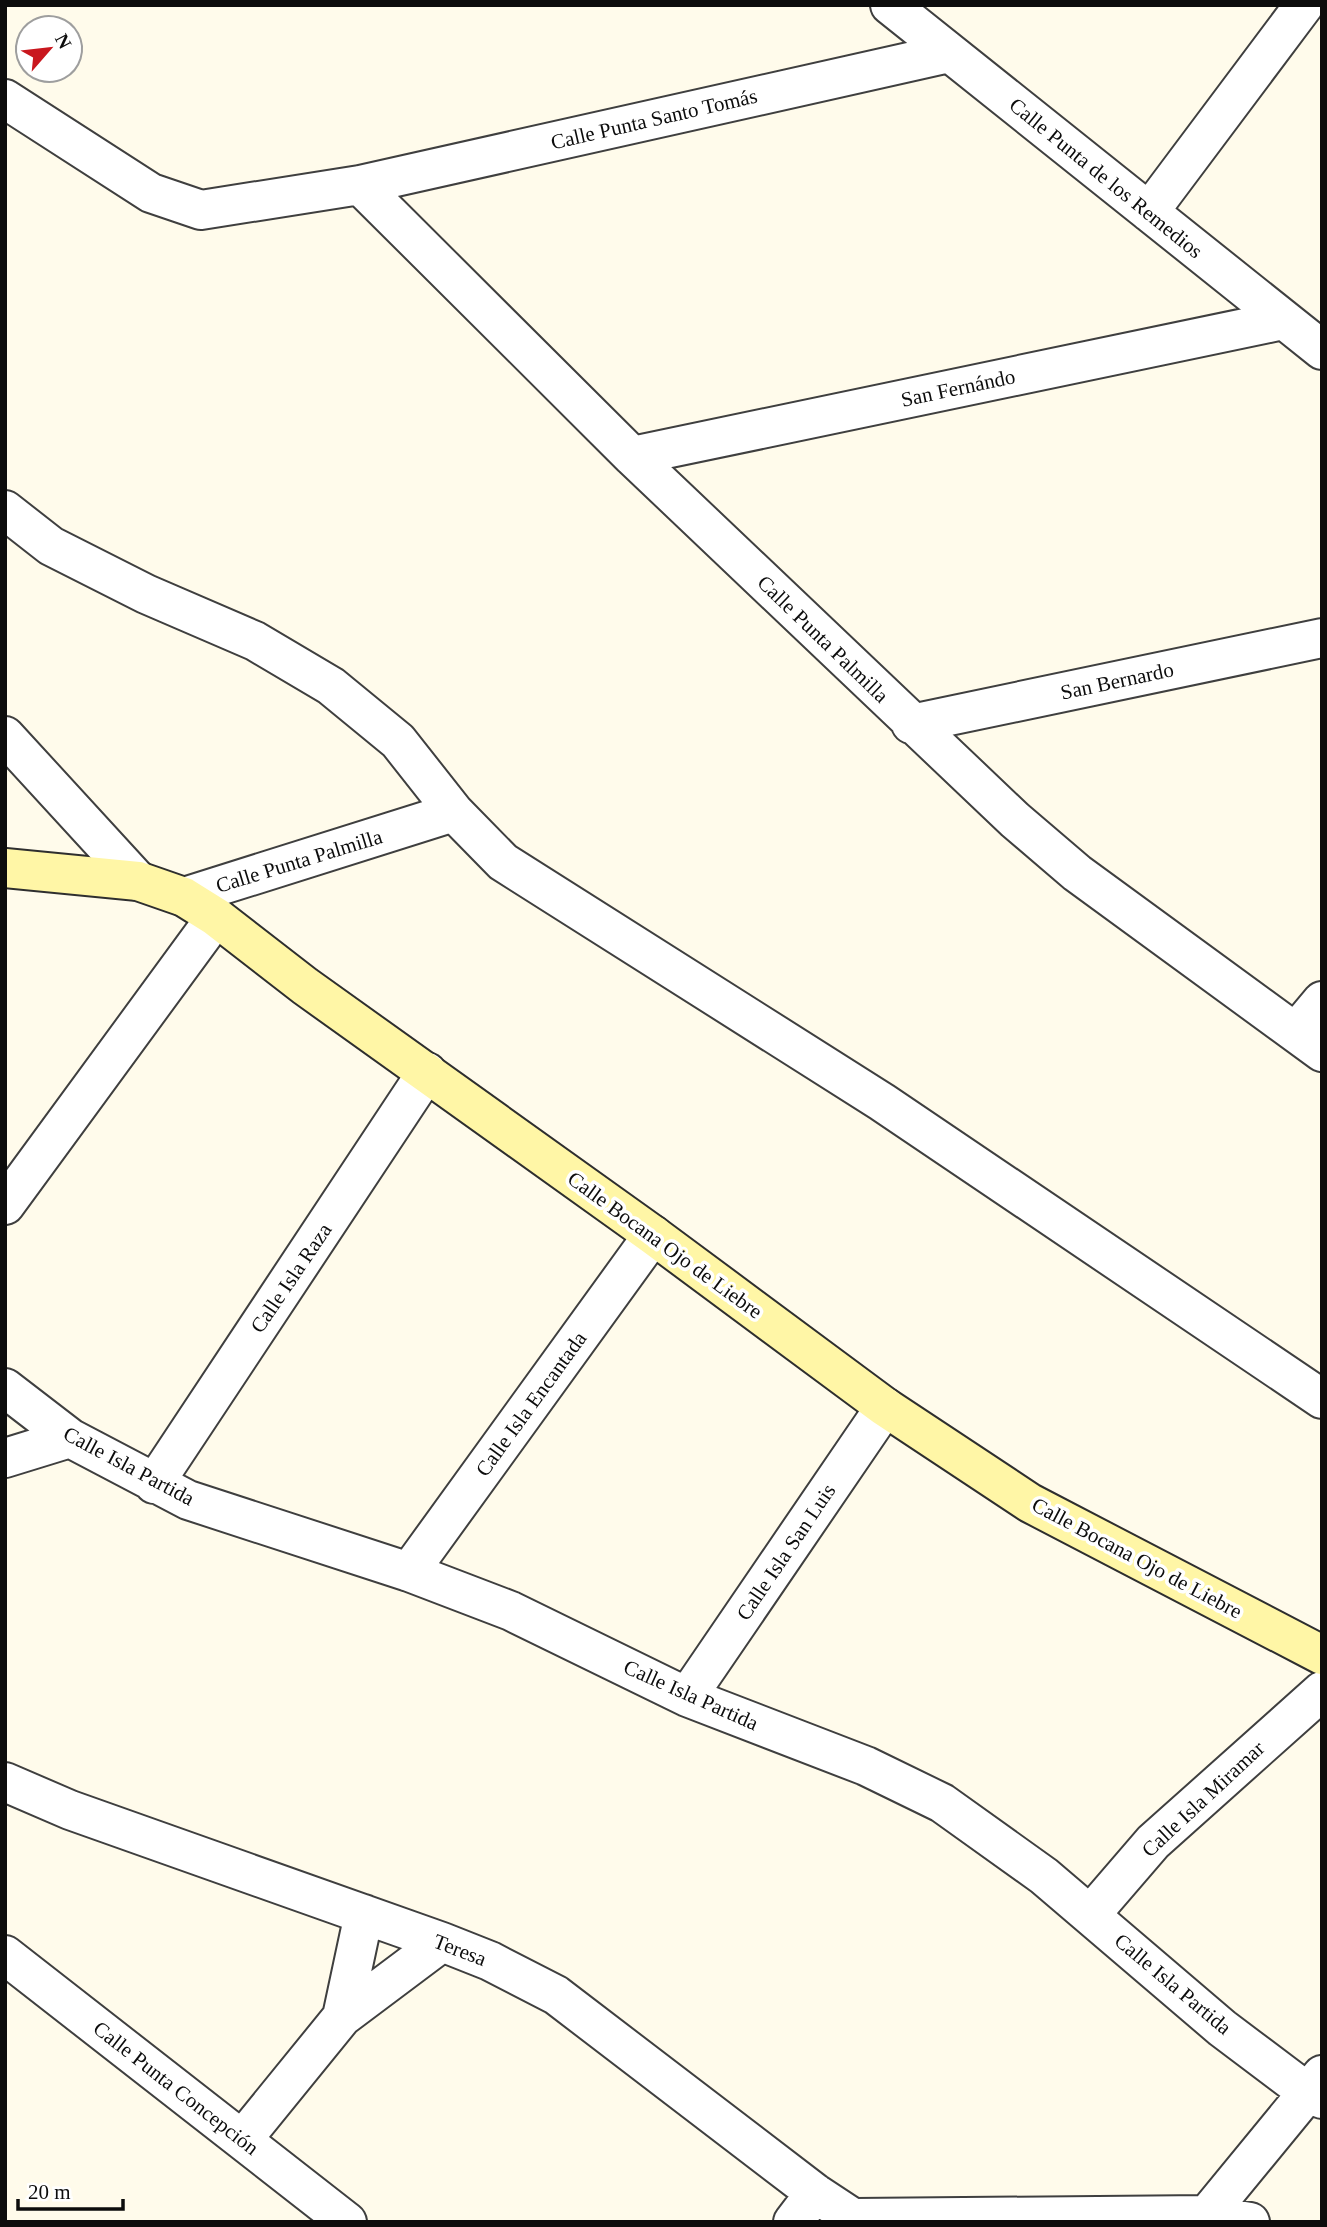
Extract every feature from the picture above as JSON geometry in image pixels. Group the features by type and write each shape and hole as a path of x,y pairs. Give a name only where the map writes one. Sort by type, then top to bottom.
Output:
{"street":[{"path":"1149,212 1304,5"},
{"name":"Calle Punta de los Remedios","path":"898,8 949,53 1322,351"},
{"name":"Calle Punta Santo Tomás","path":"5,99 151,193 201,210 360,185 949,53"},
{"name":"Calle Punta Palmilla","path":"360,185 632,456 1015,820 1077,873 1309,1042"},
{"name":"San Fernándo","path":"632,456 1283,320"},
{"path":"5,510 51,546 146,594 255,641 331,685 398,741 454,812 503,862 882,1102 1322,1399"},
{"name":"San Bernardo","path":"911,724 1322,638"},
{"path":"5,736 138,881"},
{"name":"Calle Punta Palmilla","path":"184,897 454,812"},
{"name":"Calle Bocana Ojo de Liebre","path":"5,868 138,881 184,897 216,917 305,986 653,1235 885,1407 1030,1503 1322,1655"},
{"path":"5,1205 216,917"},
{"path":"1309,1042 1322,1001"},
{"name":"Calle Isla Raza","path":"154,1484 427,1072"},
{"name":"Calle Isla Encantada","path":"409,1572 653,1235"},
{"name":"Calle Isla Partida","path":"5,1388 70,1438 188,1500 409,1572 511,1611 687,1697 866,1766 942,1803 1044,1875 1222,2028 1317,2088"},
{"name":"Calle Isla San Luis","path":"687,1697 885,1407"},
{"path":"5,1458 70,1438"},
{"name":"Calle Isla Miramar","path":"1091,1914 1153,1842 1322,1691"},
{"name":"Teresa","path":"5,1782 70,1810 490,1961 556,1995 804,2207 857,2220"},
{"path":"342,2017 365,1914"},
{"path":"242,2140 342,2017 442,1942"},
{"name":"Calle Punta Concepción","path":"5,1955 347,2222"},
{"path":"1207,2215 1317,2088"},
{"path":"857,2220 1207,2215 1250,2222"}]}
